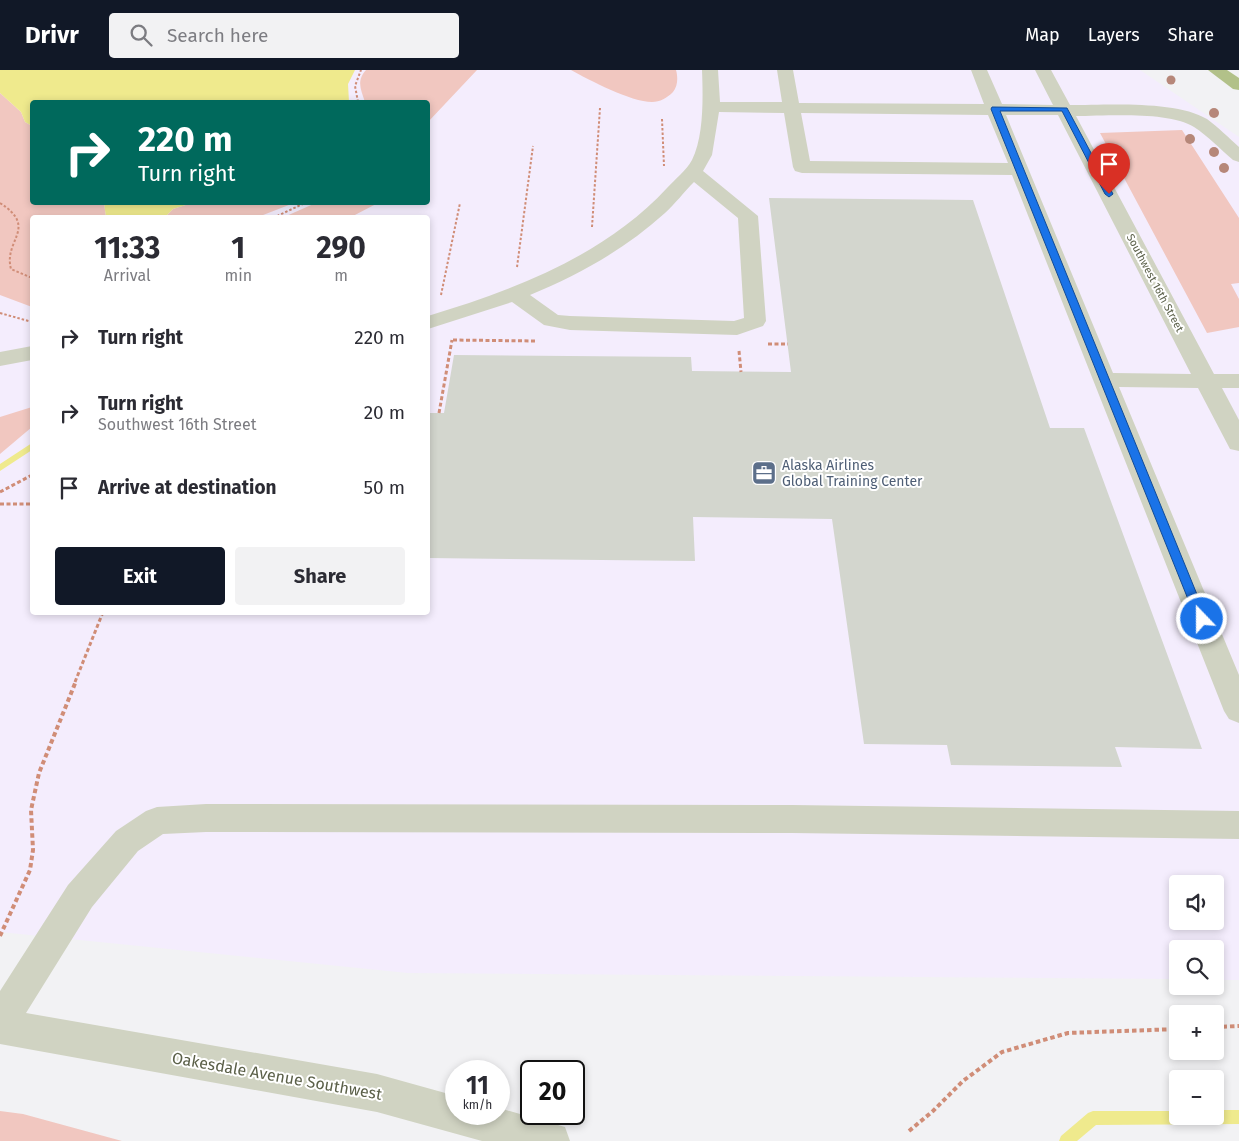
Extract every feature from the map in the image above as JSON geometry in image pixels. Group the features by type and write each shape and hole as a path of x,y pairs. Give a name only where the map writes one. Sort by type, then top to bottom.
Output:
{"highway":[{"path":"1216,70 1239,85"}],"street":[{"path":"430,322 514,294 570,269 639,225 666,201 701,160 710,126 712,107 710,70"},
{"path":"785,70 802,167 1019,169"},
{"path":"979,70 1239,711"},
{"name":"Southwest 16th Street","path":"1043,70 1239,444"},
{"path":"712,107 1150,111 1186,117 1200,123 1239,156"},
{"path":"514,294 552,320 570,323 738,328 755,321 748,216 692,171"},
{"path":"0,359 30,353"},
{"path":"1105,380 1239,381"},
{"path":"0,1024 80,896 127,841 157,821 206,818 792,819 1239,825"},
{"name":"Oakesdale Avenue Southwest","path":"0,1024 377,1093 551,1141"}],"path":[{"path":"357,100 355,92 355,78 360,70"},
{"path":"591,257 600,108"},
{"path":"662,119 666,201"},
{"path":"514,294 533,146"},
{"path":"0,203 14,213 17,223 17,230 9,247 6,264 16,273 30,277"},
{"path":"440,297 460,203"},
{"path":"279,215 301,205"},
{"path":"0,313 30,321"},
{"path":"439,413 453,334"},
{"path":"0,492 30,476"},
{"path":"0,504 30,504"},
{"path":"0,936 30,870 33,850 31,810 39,774 101,615"},
{"path":"1224,1027 1239,1026"},
{"path":"909,1131 964,1081 1002,1052 1068,1033 1169,1029"}],"shaded area":[{"path":"0,70 1140,70 1239,137 1239,980 1224,980 1224,940 1169,940 1169,979 408,973 0,932"},
{"path":"0,70 355,70 348,84 349,100 30,100 30,125 25,122 21,112 0,93"},
{"path":"366,70 477,70 430,120 430,100 364,100 360,82"},
{"path":"571,70 676,70 677,81 675,90 671,94 666,98 652,102 622,95"},
{"path":"0,93 21,112 25,122 30,125 30,205 104,205 106,215 30,215 30,306 0,295"},
{"path":"1182,130 1239,218 1239,283 1231,284 1239,299 1239,327 1207,333 1100,133"},
{"path":"104,205 186,205 173,209 167,215 106,215"},
{"path":"186,205 289,205 263,215 167,215 173,209"},
{"path":"311,205 374,205 355,215 289,215"},
{"path":"30,408 30,429 0,454 0,417"},
{"path":"0,1111 23,1114 122,1141 0,1141"}],"building":[{"name":"Alaska Airlines Global Training Center","path":"769,198 973,200 1050,428 1084,428 1202,749 1115,747 1122,767 951,765 947,745 864,744 832,519 693,517 695,561 430,558 430,413 444,413 454,355 691,357 692,371 791,372"}],"waterway":[{"path":"0,468 30,447"},
{"path":"1066,1141 1093,1118 1239,1117"}],"place":[{"name":"Alaska Airlines Global Training Center","path":"764,473"}],"route":[{"path":"1109,194 1064,109 995,109 1202,619"}]}
